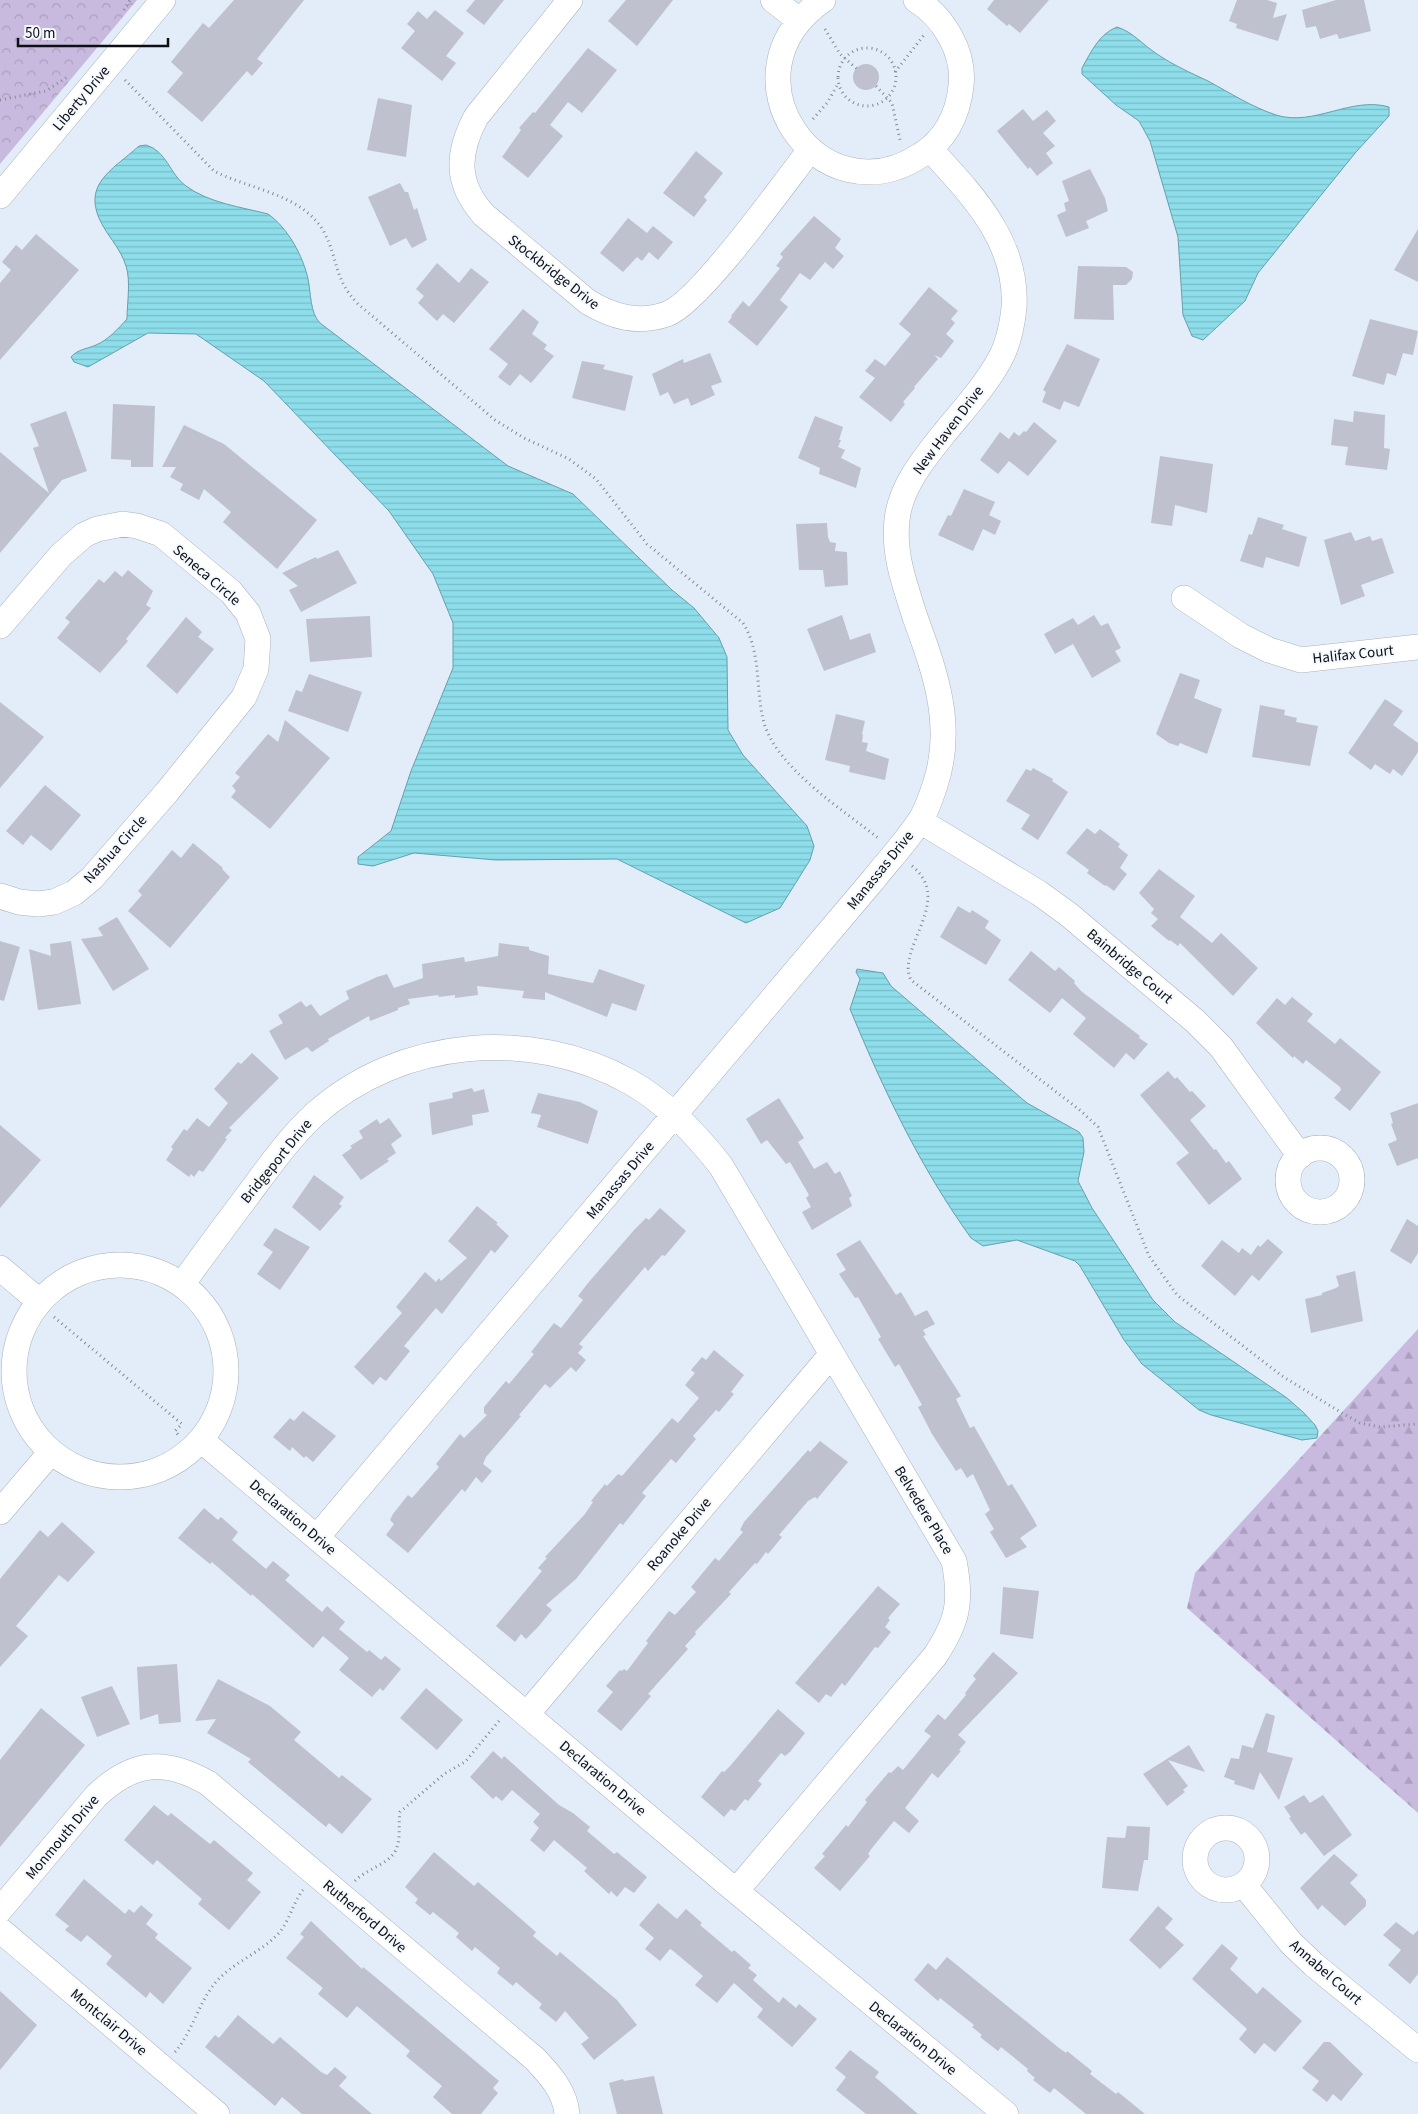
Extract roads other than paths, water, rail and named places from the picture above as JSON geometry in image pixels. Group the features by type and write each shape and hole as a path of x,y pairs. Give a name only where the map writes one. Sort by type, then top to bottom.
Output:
{"street":[{"name":"Liberty Drive","path":"0,196 163,0"},
{"name":"Stockbridge Drive","path":"570,0 476,117 466,135 461,170 473,203 484,215 588,302 616,317 633,320 669,313 687,301 707,280 810,150"},
{"path":"774,0 799,20"},
{"path":"823,0 799,20 788,37 780,57 777,77 779,97 785,116 795,134 810,150 828,162 842,167 870,172 912,161 930,149 943,135 953,118 960,99 962,79 948,32 924,2"},
{"name":"New Haven Drive","path":"920,821 930,802 938,776 944,744 943,706 937,679 900,572 897,520 903,497 914,474 980,389 1000,359 1012,326 1014,294 1012,270 1003,243 987,215 930,149"},
{"name":"Seneca Circle","path":"0,626 60,555 84,535 110,526 138,526 160,534 231,592 241,602 254,625 258,639 256,669 244,697 167,792"},
{"name":"Halifax Court","path":"1184,598 1240,636 1269,650 1301,660 1418,647"},
{"name":"Nashua Circle","path":"0,896 19,902 38,904 54,902 74,893 92,878 167,792"},
{"name":"Manassas Drive","path":"317,1537 675,1116 920,821"},
{"name":"Bainbridge Court","path":"920,821 1038,893 1068,914 1195,1022 1221,1048 1300,1156"},
{"name":"Bridgeport Drive","path":"183,1283 272,1162 316,1114 356,1085 386,1069 415,1059 442,1052 493,1046 544,1052 592,1064 629,1082 675,1116"},
{"name":"Belvedere Place","path":"675,1116 706,1147 721,1166 954,1561 959,1598 956,1619 935,1656 736,1891"},
{"path":"115,1265 140,1266 160,1272 183,1283 207,1309 219,1332 225,1352 226,1378 222,1401 214,1421 190,1438 188,1453 168,1465 129,1476 108,1476 86,1471 65,1463 50,1452 28,1426 20,1407 15,1385 14,1365 18,1343 27,1322 48,1306 55,1288 73,1277 92,1269 115,1265"},
{"path":"0,1268 48,1306"},
{"name":"Roanoke Drive","path":"520,1709 831,1355"},
{"name":"Declaration Drive","path":"190,1438 317,1537 736,1891 1006,2114"},
{"path":"0,1512 50,1452"},
{"name":"Rutherford Drive","path":"131,1771 150,1765 170,1767 190,1773 208,1784 535,2060 550,2075 560,2091 566,2114"},
{"name":"Monmouth Drive","path":"0,1910 96,1796 110,1783 131,1771"},
{"name":"Annabel Court","path":"1244,1885 1290,1943 1418,2050"},
{"name":"Montclair Drive","path":"0,1930 217,2114"}],"water":[{"path":"1117,27 1128,32 1163,58 1250,104 1276,115 1290,118 1318,115 1361,105 1389,107 1389,116 1356,152 1258,273 1245,301 1203,340 1192,336 1183,315 1178,237 1150,141 1139,121 1116,105 1082,74 1082,68 1096,44 1105,34"},
{"path":"146,145 159,152 176,176 195,192 226,204 268,214 275,220 294,243 306,270 314,314 320,323 508,466 573,494 672,590 694,608 719,638 727,657 728,730 743,755 807,826 814,846 810,860 780,908 746,923 617,859 496,860 414,853 373,866 358,864 358,857 391,831 411,771 453,668 453,623 433,574 389,511 264,381 196,334 148,333 88,367 74,362 71,357 74,354 105,340 127,319 129,285 126,266 119,250 103,226 97,212 95,200 97,189 109,171 139,146"},
{"path":"857,969 883,973 891,986 1027,1103 1079,1132 1083,1138 1084,1152 1078,1181 1092,1208 1153,1300 1175,1322 1287,1398 1315,1425 1318,1431 1317,1438 1302,1440 1199,1410 1142,1364 1124,1340 1080,1266 1075,1261 1017,1240 983,1246 971,1238 935,1184 904,1127 889,1098 850,1009 860,979 856,972"}]}
